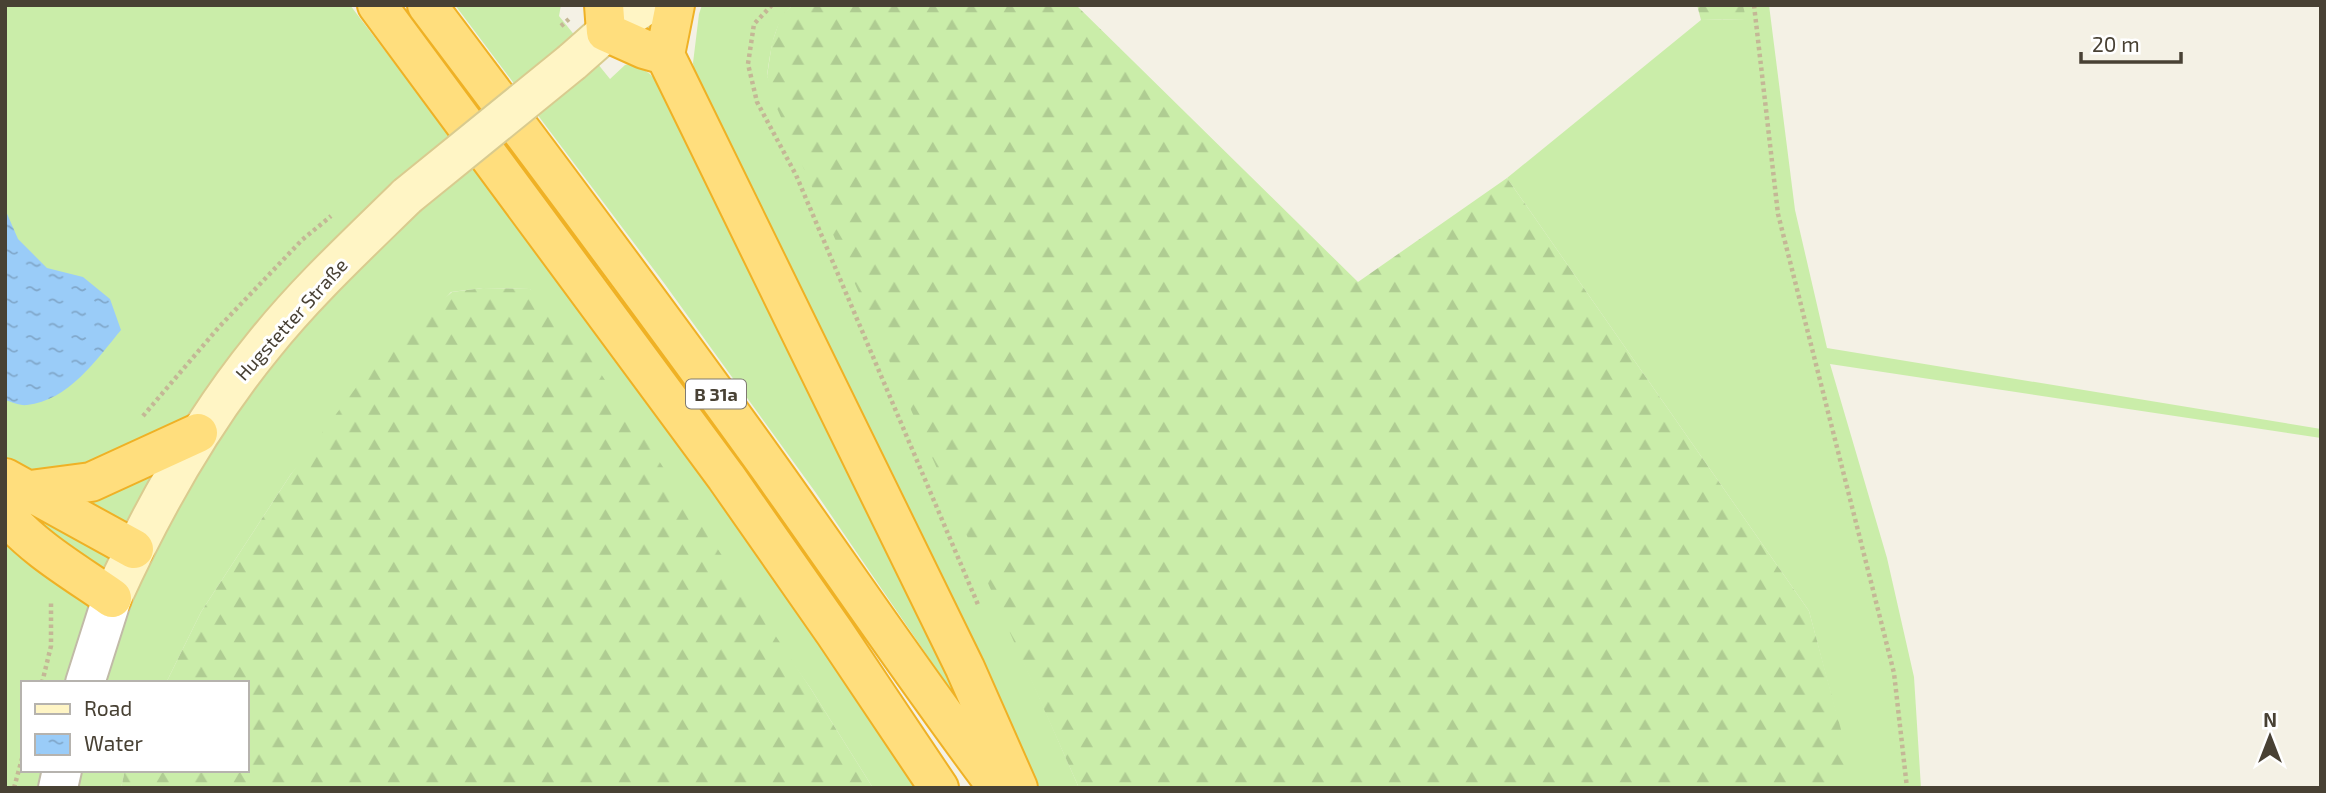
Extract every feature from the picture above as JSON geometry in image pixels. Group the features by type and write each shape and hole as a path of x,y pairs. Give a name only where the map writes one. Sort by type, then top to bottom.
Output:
{"highway":[{"name":"B 31a","path":"377,5 726,477 939,788"},
{"name":"B 31a","path":"427,5 731,415 998,788"},
{"path":"675,5 666,55 965,668 1018,788"},
{"path":"592,37 666,55"},
{"path":"13,494 91,482 198,433"},
{"path":"13,494 134,549"},
{"path":"13,494 13,523 62,565 112,598"}],"main road":[{"name":"Hugstetter Straße","path":"112,598 134,549 198,433 239,376 292,312 407,196 592,37 646,5"}],"street":[{"name":"Hugstetter Straße","path":"86,681 112,598"}],"path":[{"path":"772,5 754,24 748,64 758,102 796,175 979,607"},
{"path":"1754,5 1778,214 1894,673 1907,788"},
{"path":"14,788 21,762"}],"green space":[{"path":"5,5 350,5 487,185 617,347 919,788 873,788 811,689 530,289 483,288 451,292 291,474 201,612 167,681 21,681 21,772 125,772 121,788 5,788"},
{"path":"455,5 561,5 559,16 610,79 625,65 634,63 650,74 673,101 964,699 959,702 816,493 664,283"},
{"path":"702,5 793,5 777,29 767,76 1079,788 1038,788 697,86 693,63"},
{"path":"793,5 1076,5 1358,282 1507,178 1809,611 1850,763 1850,788 1079,788 776,106 767,76 772,43 781,16"},
{"path":"1697,5 1743,5 1746,19 1701,20"},
{"path":"1743,5 1769,5 1795,210 1827,348 2321,429 2321,438 1830,364 1887,558 1914,677 1921,788 1850,788 1849,763 1809,611 1507,178 1701,20 1745,19"},
{"path":"483,288 530,289 559,311 811,689 873,788 121,788 125,772 248,772 248,681 167,681 201,612 291,474 361,381 406,331 452,292"}],"water":[{"path":"5,209 18,239 47,268 83,277 110,299 121,330 92,365 68,387 56,396 27,405 5,400"}]}
